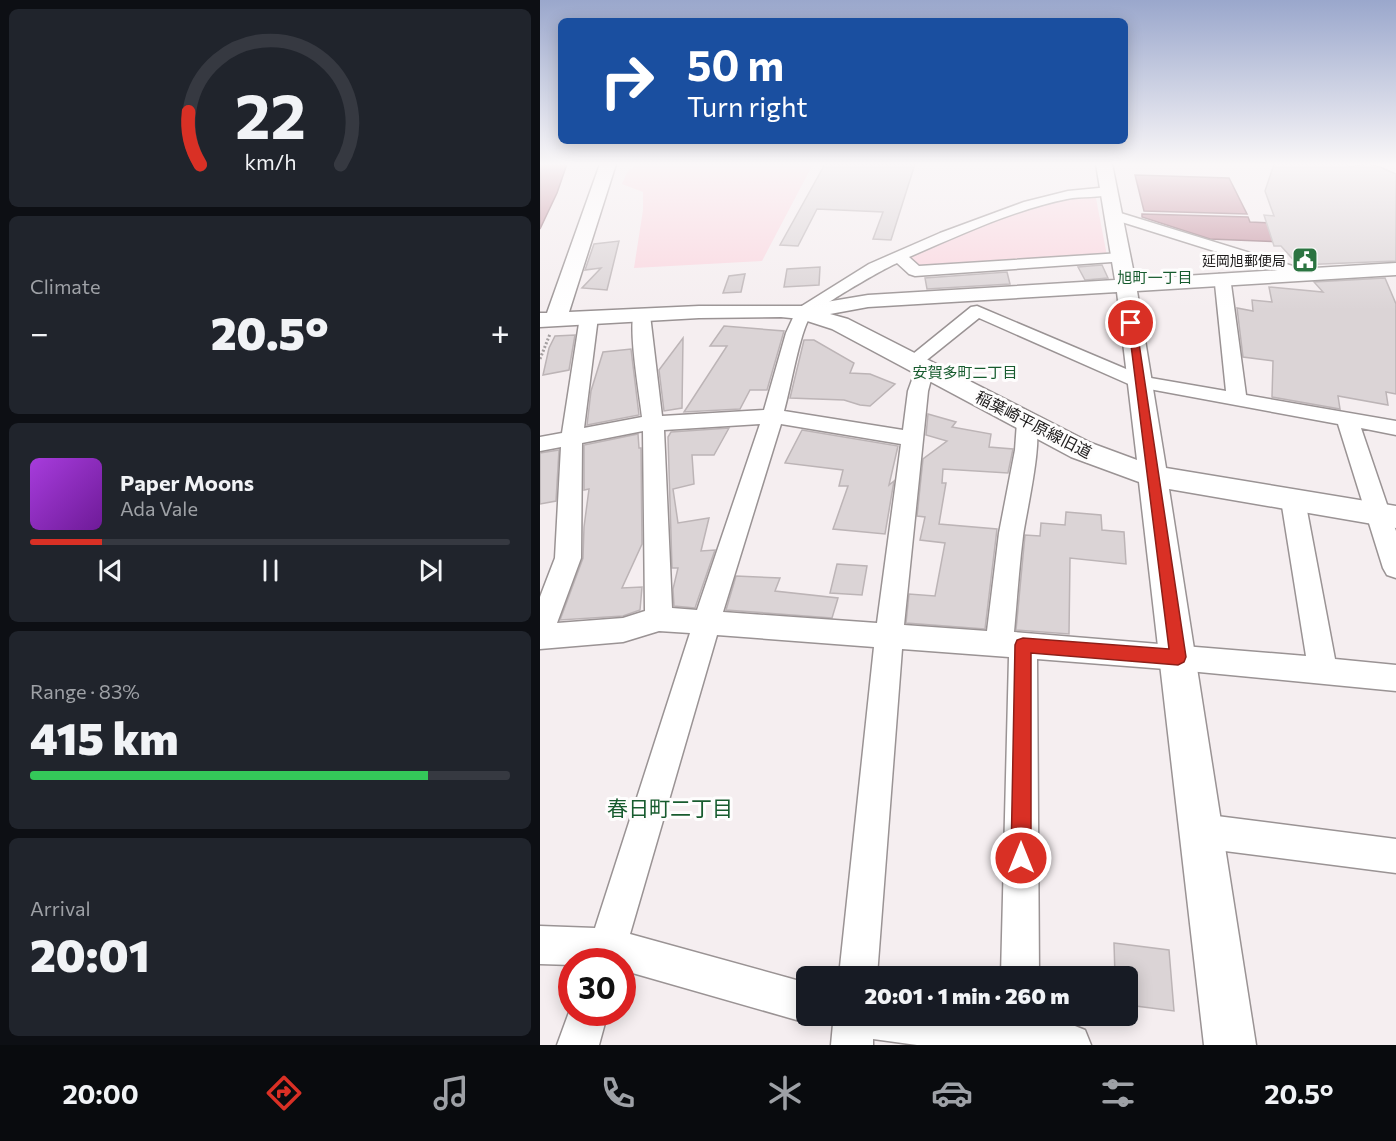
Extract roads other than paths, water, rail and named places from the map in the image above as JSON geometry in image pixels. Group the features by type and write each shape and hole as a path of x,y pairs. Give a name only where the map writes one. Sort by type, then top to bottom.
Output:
{"street":[{"path":"548,320 589,213"},
{"path":"607,948 803,313 875,267 945,236 1008,213"},
{"path":"1113,213 1140,382 1230,1045"},
{"path":"1162,213 1303,274"},
{"path":"900,257 915,271 1123,271 1219,279 1396,269"},
{"path":"803,313 868,301 970,304 1123,271"},
{"path":"1219,279 1223,284 1237,399"},
{"path":"859,966 889,635 918,391 919,365 970,304"},
{"path":"970,304 977,311 1140,382 1396,428"},
{"name":"稲葉崎平原線旧道","path":"548,320 711,312 803,313 840,324 1081,450 1152,476 1386,515"},
{"path":"641,315 640,330 656,447 659,619"},
{"path":"540,632 568,558 572,436 588,317"},
{"path":"540,444 572,436 653,423 773,416 912,439"},
{"path":"1347,419 1386,515 1396,568"},
{"path":"1020,966 1011,644 1011,533 1026,450 1026,422"},
{"path":"1293,500 1323,672"},
{"path":"540,637 623,630 659,619 707,621 1178,657 1396,678"},
{"path":"1201,831 1396,856"},
{"path":"540,945 562,948"},
{"path":"636,962 796,1000"},
{"path":"578,1045 584,1026"},
{"path":"978,1026 1019,1027 1070,1045"}],"place":[{"name":"延岡旭郵便局","path":"1305,260"}],"district":[{"name":"旭町一丁目","path":"1155,277"},
{"name":"安賀多町二丁目","path":"965,372"},
{"name":"春日町二丁目","path":"670,807"}]}
